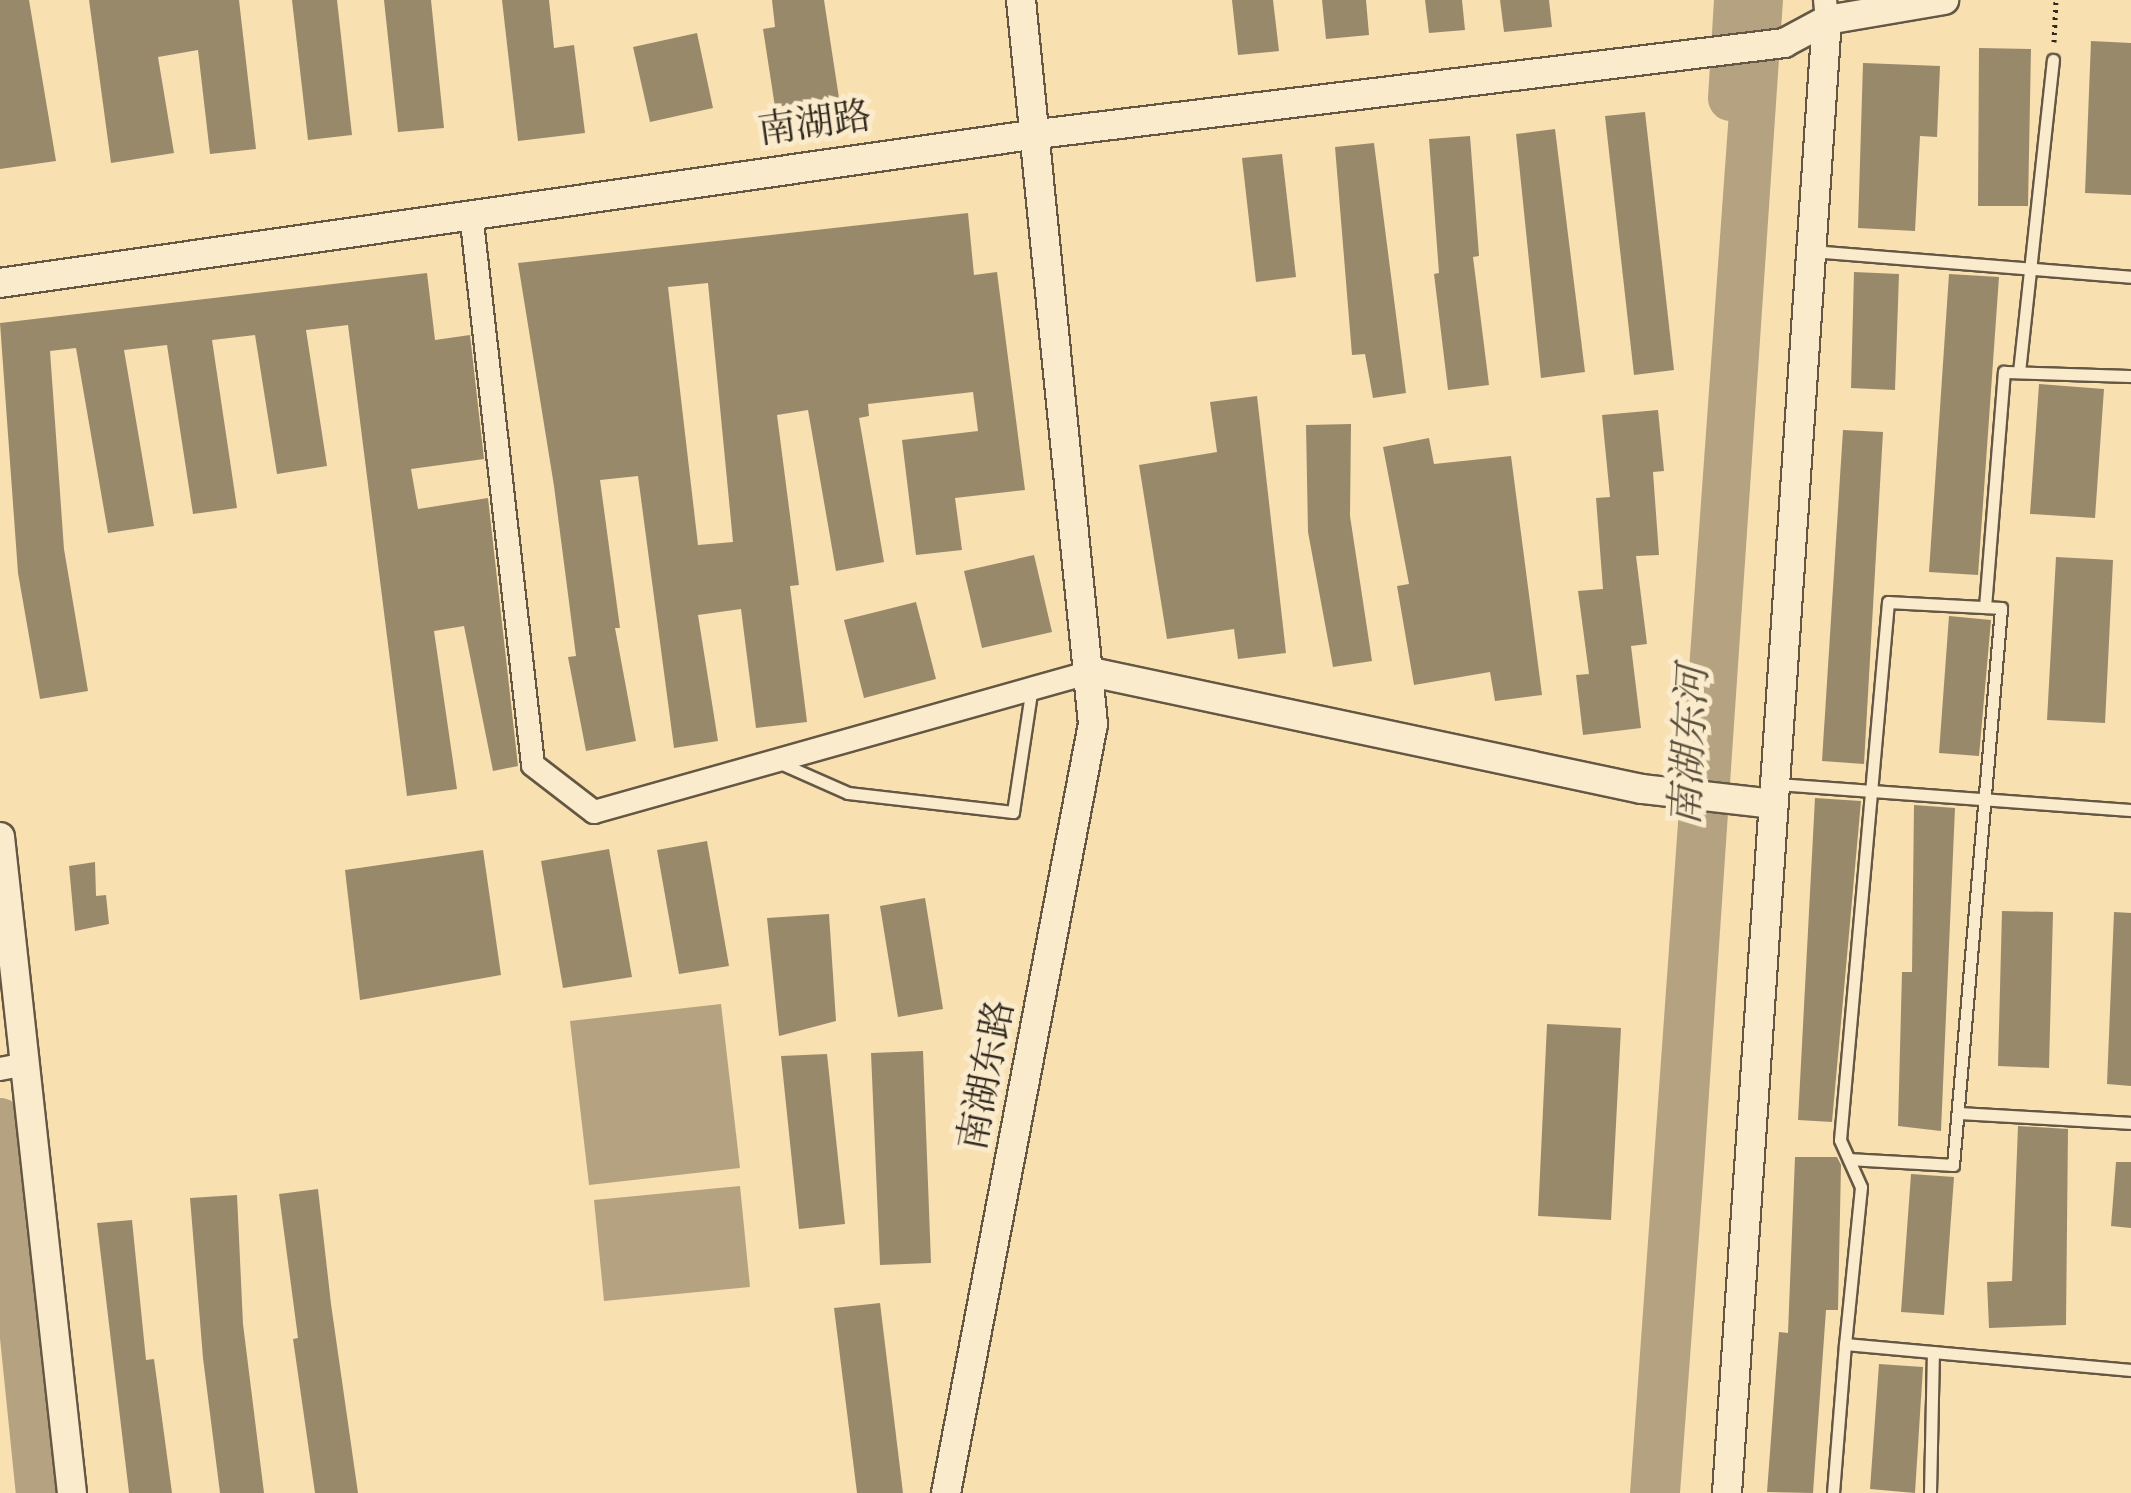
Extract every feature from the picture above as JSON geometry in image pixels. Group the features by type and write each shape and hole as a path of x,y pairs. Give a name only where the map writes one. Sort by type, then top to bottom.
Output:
{"street":[{"path":"1020,0 1038,134"},
{"path":"1727,1493 1826,10 1944,0"},
{"name":"南湖路","path":"0,282 1038,134 1784,42 1826,10"},
{"name":"南湖东路","path":"946,1493 1093,724 1038,134"},
{"path":"471,213 533,765 594,812 1032,684 1091,672 1642,789 1715,796 1773,794"},
{"path":"0,837 12,1066 72,1493"}],"lane":[{"path":"2019,372 2053,60"},
{"path":"1809,251 2131,277"},
{"path":"1985,607 2004,372 2131,376"},
{"path":"1833,1493 1861,1187 1840,1140 1888,602 2002,608 1953,1165 1849,1159"},
{"path":"776,761 848,793 1013,812 1032,684"},
{"path":"1773,794 1871,791 2131,810"},
{"path":"1960,1113 2131,1123"},
{"path":"1845,1344 2131,1370"},
{"path":"1930,1493 1933,1352"}],"path":[{"path":"2053,60 2056,0"}],"water":[{"path":"1737,0 1783,0 1704,1168 1680,1493 1630,1493"},
{"path":"721,1004 740,1168 589,1185 570,1021"},
{"path":"740,1186 750,1287 604,1301 594,1200"}],"building":[{"path":"0,0 29,0 56,161 0,169"},
{"path":"89,0 239,0 256,149 210,154 198,50 158,57 174,153 111,163"},
{"path":"292,0 337,0 352,135 308,140"},
{"path":"384,0 431,0 444,128 398,132"},
{"path":"502,0 549,0 554,48 574,45 585,133 518,141"},
{"path":"772,0 824,0 839,98 775,107 763,29 775,27"},
{"path":"1232,0 1273,0 1279,51 1238,55"},
{"path":"1322,0 1366,0 1369,35 1326,39"},
{"path":"1425,0 1462,0 1465,30 1429,33"},
{"path":"1500,0 1549,0 1552,27 1504,32"},
{"path":"697,33 713,108 650,122 633,47"},
{"path":"2091,41 2131,43 2131,195 2085,193"},
{"path":"1979,48 2031,49 2028,206 1978,206"},
{"path":"1863,63 1940,66 1937,137 1920,136 1915,231 1858,228"},
{"path":"1645,112 1674,370 1634,375 1605,116"},
{"path":"1555,129 1585,372 1541,378 1516,134"},
{"path":"1470,136 1479,256 1473,257 1489,385 1448,390 1434,274 1439,273 1429,139"},
{"path":"1374,143 1406,393 1373,398 1365,354 1352,355 1335,147"},
{"path":"1282,154 1296,277 1256,282 1242,158"},
{"path":"968,213 974,275 997,272 1025,490 955,498 962,550 916,555 902,440 978,431 973,392 868,404 869,416 859,418 884,562 836,571 808,410 777,415 799,585 790,586 807,722 756,728 741,609 698,615 718,741 674,748 638,476 600,480 620,628 615,628 636,741 586,751 568,657 576,656 554,486 518,263","holes":["708,283 733,542 698,545 668,287"]},
{"path":"1854,272 1899,274 1895,390 1851,388"},
{"path":"427,273 435,340 470,335 484,459 411,469 418,509 488,498 518,766 493,771 464,626 434,631 457,789 407,796 348,325 306,330 327,466 277,474 255,335 212,340 237,508 193,514 167,345 124,350 154,526 108,533 76,348 50,351 64,549 88,691 40,699 18,573 0,323"},
{"path":"1949,274 1999,277 1978,575 1929,572"},
{"path":"2039,384 2104,389 2095,518 2030,514"},
{"path":"1257,396 1286,653 1238,659 1234,629 1167,639 1139,465 1217,452 1210,402"},
{"path":"1658,410 1664,471 1653,472 1659,555 1636,556 1647,644 1631,646 1641,728 1583,735 1576,675 1589,674 1578,591 1603,589 1596,498 1610,497 1602,415"},
{"path":"1351,424 1350,516 1372,661 1333,667 1308,532 1306,425"},
{"path":"1843,430 1883,432 1864,764 1822,761"},
{"path":"1429,438 1434,464 1511,456 1542,695 1495,701 1490,672 1414,685 1397,586 1409,584 1383,447"},
{"path":"1034,555 1052,632 982,648 964,571"},
{"path":"2056,557 2113,560 2105,723 2047,720"},
{"path":"916,602 936,679 864,698 844,620"},
{"path":"1949,616 1991,620 1979,756 1939,753"},
{"path":"1815,798 1861,801 1832,1122 1798,1120"},
{"path":"1914,805 1955,808 1941,1131 1898,1126 1902,972 1912,972"},
{"path":"707,841 729,966 679,974 657,850"},
{"path":"609,849 632,977 563,988 541,861"},
{"path":"483,850 501,975 360,1000 345,870"},
{"path":"95,862 96,896 106,895 109,924 75,931 69,866"},
{"path":"925,898 943,1009 898,1017 880,906"},
{"path":"2002,911 2053,912 2049,1068 1998,1066"},
{"path":"2114,912 2131,913 2131,1086 2107,1084"},
{"path":"829,914 836,1021 779,1036 767,918"},
{"path":"1547,1024 1621,1028 1611,1220 1538,1216"},
{"path":"923,1051 931,1263 880,1265 871,1053"},
{"path":"827,1054 845,1224 799,1229 781,1056"},
{"path":"2018,1126 2068,1129 2066,1325 1989,1328 1987,1282 2012,1281"},
{"path":"1795,1157 1837,1157 1841,1165 1838,1310 1826,1310 1813,1493 1767,1492 1779,1332 1788,1333"},
{"path":"2116,1162 2131,1162 2131,1228 2111,1226"},
{"path":"1911,1174 1954,1177 1944,1315 1901,1312"},
{"path":"318,1189 358,1493 315,1493 293,1339 298,1338 279,1194"},
{"path":"237,1195 243,1324 264,1493 220,1493 203,1358 190,1198"},
{"path":"132,1220 146,1360 154,1359 172,1493 129,1493 97,1223"},
{"path":"880,1303 903,1493 857,1493 834,1308"},
{"path":"1879,1364 1923,1367 1915,1493 1870,1489"}],"waterway":[{"name":"南湖东河","path":"1730,98 1736,0"},
{"path":"0,1120 38,1493"}]}
